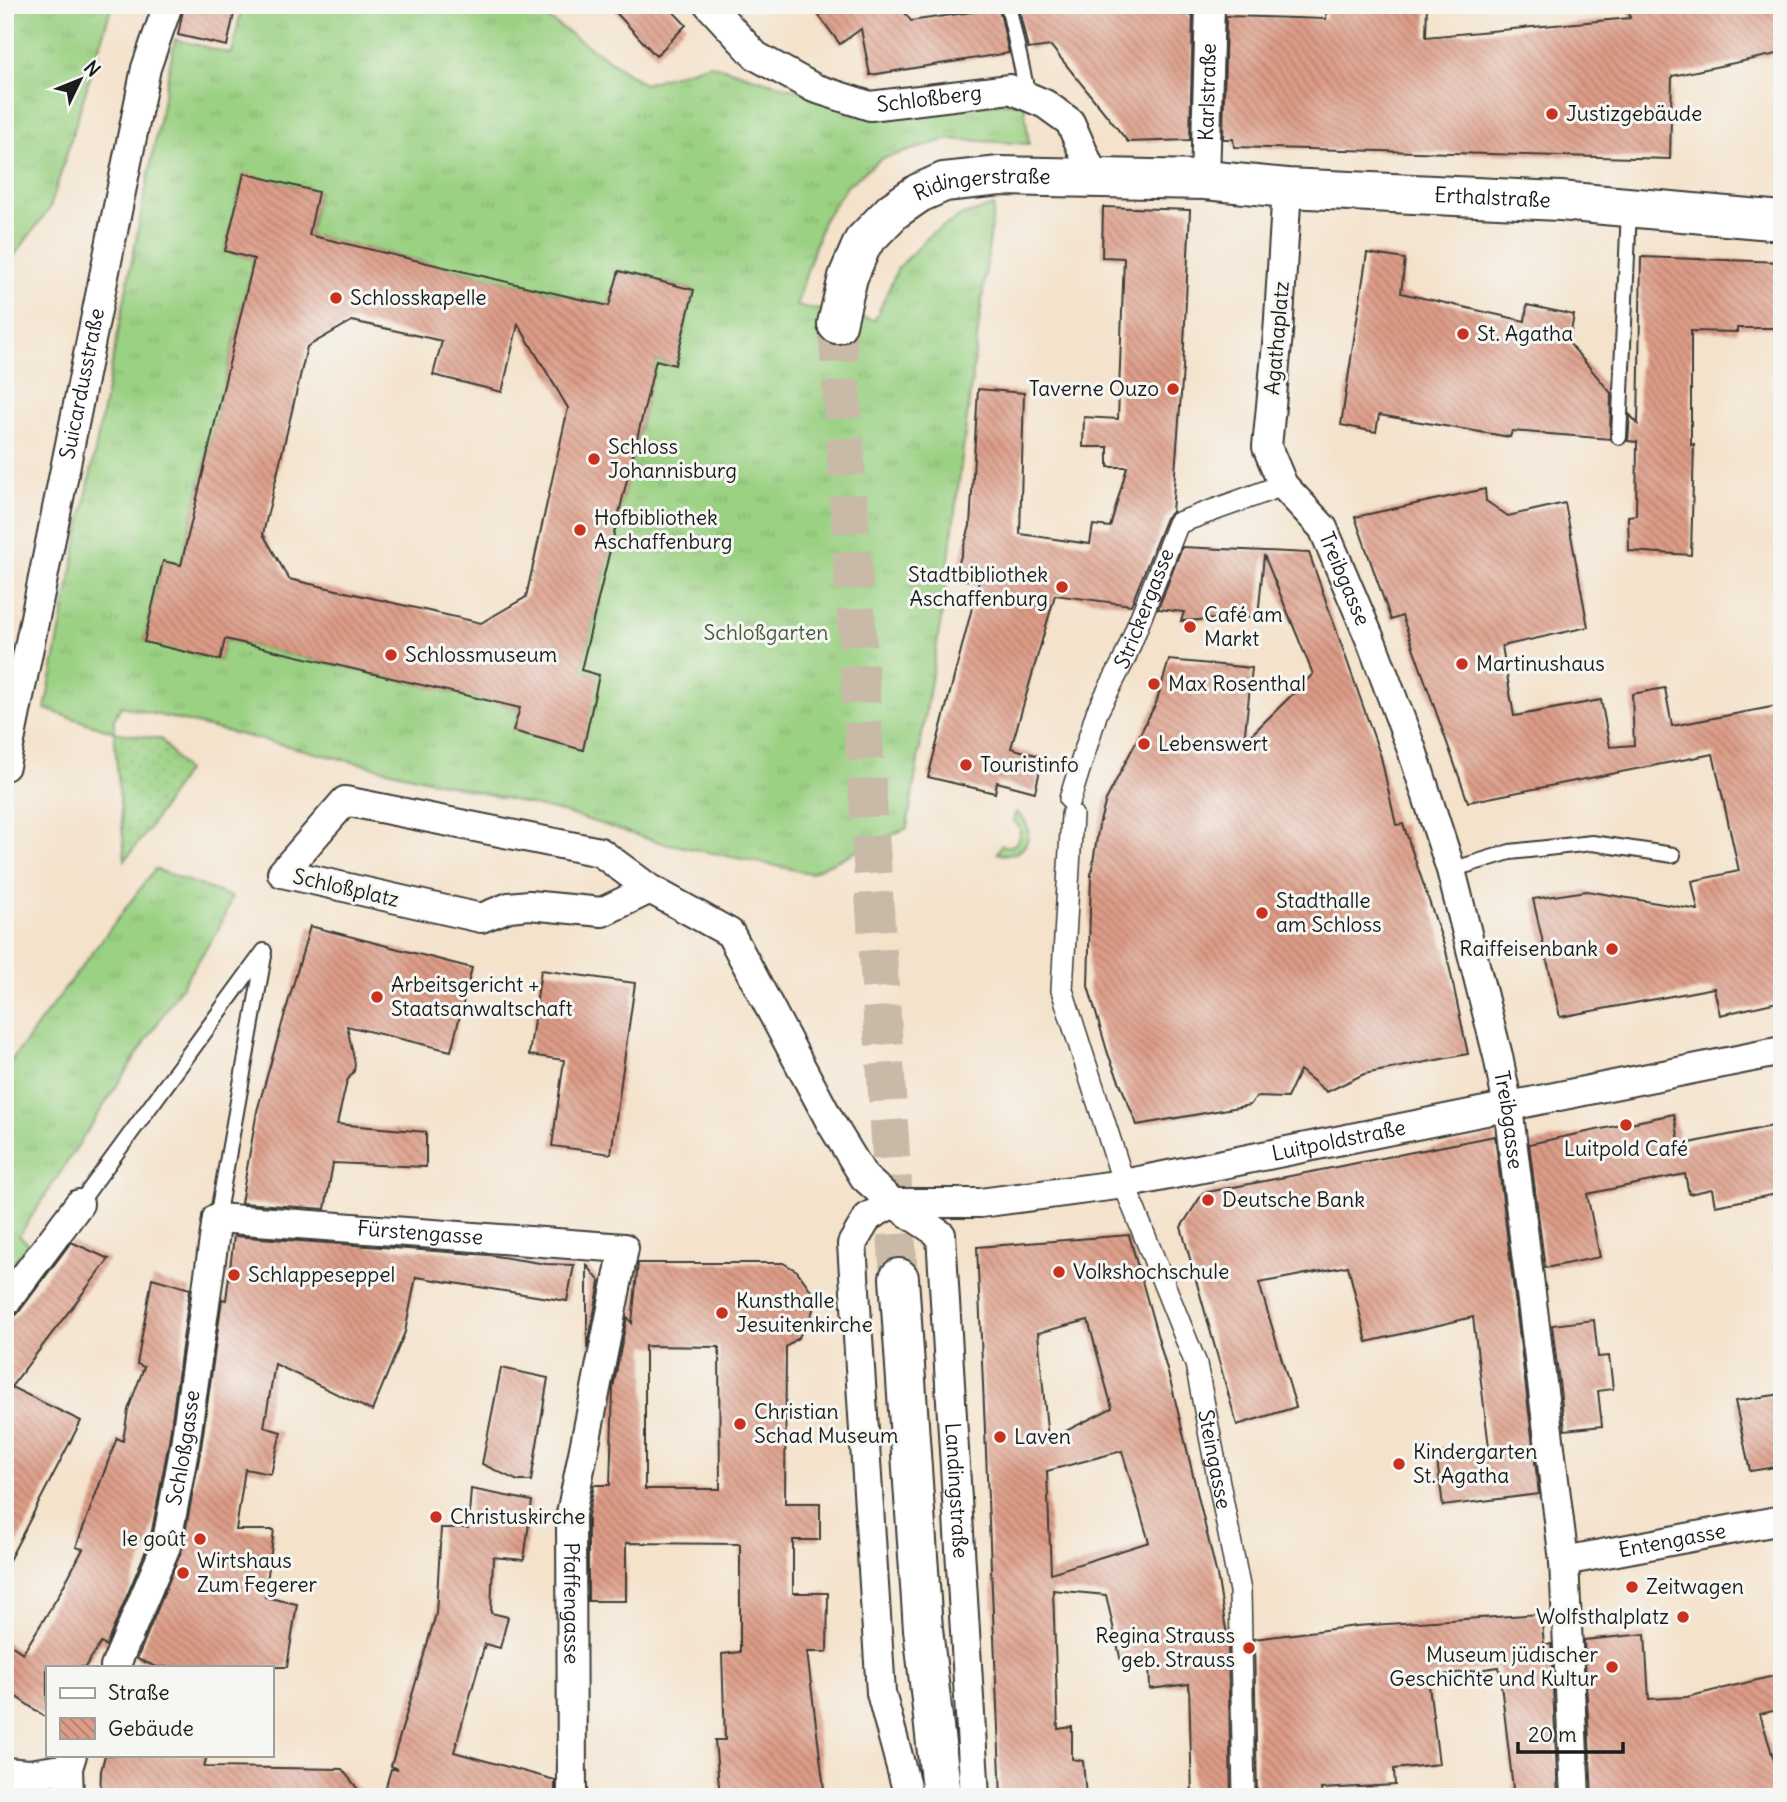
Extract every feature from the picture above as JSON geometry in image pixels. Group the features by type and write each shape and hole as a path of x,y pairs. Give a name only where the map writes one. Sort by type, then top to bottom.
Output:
{"main road":[{"name":"Ridingerstraße","path":"837,324 848,277 863,243 893,211 919,193 944,182 1000,176 1205,180"},
{"name":"Erthalstraße","path":"1205,180 1287,188 1560,201 1782,221"},
{"name":"Landingstraße","path":"899,1278 923,1629 942,1797"}],"street":[{"name":"Suicardusstraße","path":"5,766 146,68 168,5"},
{"name":"Schloßberg","path":"709,5 756,56 814,88 870,106 1010,89 1028,96 1045,104 1070,122 1095,179"},
{"name":"Karlstraße","path":"1205,180 1210,5"},
{"name":"Agathaplatz","path":"1283,485 1267,447 1279,334 1287,188"},
{"name":"Strickergasse","path":"1108,1137 1062,990 1071,807 1097,712 1124,660 1178,523 1283,485"},
{"name":"Treibgasse","path":"1283,485 1323,528 1373,646 1412,750 1451,870 1498,1056 1508,1107 1564,1561 1575,1797"},
{"name":"Schloßplatz","path":"650,889 602,912 529,905 509,907 481,918 282,873 345,801 600,852 650,889 730,933 831,1124 864,1177 893,1203"},
{"name":"Luitpoldstraße","path":"893,1203 980,1203 1124,1184 1782,1051"},
{"name":"Steingasse","path":"1108,1137 1196,1364 1240,1591 1244,1797"},
{"path":"909,1797 881,1693 852,1244 868,1217 893,1203 941,1234 980,1203"},
{"path":"5,1303 79,1204"},
{"name":"Fürstengasse","path":"218,1218 624,1248"},
{"name":"Schloßgasse","path":"115,1666 166,1546 186,1445 218,1218"},
{"name":"Landingstraße","path":"941,1234 975,1797"},
{"name":"Pfaffengasse","path":"572,1797 571,1514 624,1248"},
{"name":"Entengasse","path":"1564,1561 1782,1520"},
{"path":"5,1772 29,1774 70,1761 69,1797"}],"lane":[{"path":"1008,5 1028,96"},
{"path":"1619,437 1629,208"},
{"path":"1451,870 1510,852 1592,843 1673,855"},
{"path":"79,1204 264,951 218,1218"}],"green space":[{"path":"5,5 112,5 50,208 14,256 5,284"},
{"name":"Schloßgarten","path":"242,5 528,5 644,84 710,64 835,102 1024,103 1029,144 949,139 881,159 848,185 823,221 796,306 875,320 898,268 932,233 963,215 994,206 943,606 907,828 810,873 655,841 566,813 121,706 114,719 114,732 45,709 175,39 232,54","holes":["244,174 318,192 309,235 609,306 619,271 694,290 675,365 656,360 581,670 598,675 513,730 520,708 225,639 220,660 144,641 163,561 181,565 254,259 225,251"]},
{"path":"114,732 161,739 186,771 125,860"},
{"path":"1016,812 1027,827 1026,842 1016,853 997,853 1001,845 1011,846 1019,839 1020,829 1013,819"},
{"path":"155,869 232,897 218,930 19,1236 29,1244 5,1273 5,1069"}],"building":[{"path":"184,5 236,5 227,46 178,35"},
{"path":"609,5 667,5 686,25 656,56"},
{"path":"811,5 899,5 911,21 999,8 1009,53 870,75 861,29 840,44"},
{"path":"1018,5 1184,5 1184,15 1193,15 1190,140 1128,142 1051,46 1028,49"},
{"path":"1327,5 1427,5 1426,37 1630,18 1628,5 1782,5 1782,53 1672,76 1670,159 1234,147 1233,139 1223,139 1226,16 1326,19"},
{"name":"Schloss Johannisburg","path":"244,173 318,192 309,235 609,306 619,271 694,290 675,365 656,360 581,670 599,675 583,750 513,731 520,708 225,639 220,660 144,642 163,561 181,565 254,259 225,251","holes":["352,321 442,341 433,375 502,392 518,324 568,408 526,597 481,623 289,579 263,534 307,347"]},
{"path":"1103,207 1190,210 1183,368 1172,512 1166,518 1131,605 1055,595 1011,748 1043,757 1035,792 997,782 995,793 928,777 979,581 954,579 970,526 978,389 1024,393 1020,534 1090,544 1093,525 1110,527 1127,467 1108,467 1108,447 1083,447 1084,417 1118,419 1124,258 1102,257"},
{"name":"St. Agatha","path":"1367,253 1405,259 1401,293 1525,321 1527,305 1574,315 1569,343 1611,393 1610,439 1512,431 1510,437 1379,415 1376,432 1341,425"},
{"path":"1641,257 1782,262 1782,328 1737,328 1737,332 1691,331 1691,445 1694,444 1691,555 1629,551 1628,516 1636,515 1637,442 1628,441 1630,415 1638,424"},
{"path":"1485,489 1486,501 1508,516 1565,503 1588,627 1502,646 1514,716 1601,700 1610,747 1634,745 1632,694 1665,688 1672,726 1782,705 1782,1001 1720,1015 1714,988 1560,1017 1533,899 1587,891 1698,910 1692,881 1739,871 1713,754 1468,802 1402,616 1391,620 1355,517"},
{"name":"Stadthalle am Schloss","path":"1182,547 1309,553 1381,757 1396,825 1403,824 1446,951 1468,1054 1364,1074 1327,1092 1300,1070 1287,1098 1256,1097 1250,1105 1137,1125 1108,1054 1088,986 1091,874 1106,800 1156,703 1169,660 1252,668 1244,742 1313,674 1264,555 1258,617 1181,621 1184,612 1158,609"},
{"name":"Arbeitsgericht + Staatsanwaltschaft","path":"310,926 472,968 451,1051 347,1026 355,1064 347,1081 337,1124 426,1132 426,1167 333,1163 325,1209 241,1203 257,1111"},
{"path":"541,970 635,983 611,1154 552,1146 564,1060 529,1055"},
{"path":"1674,1114 1680,1145 1782,1124 1782,1193 1715,1206 1712,1189 1689,1194 1685,1174 1587,1194 1600,1257 1545,1268 1529,1144"},
{"path":"1495,1136 1539,1494 1443,1506 1436,1453 1489,1447 1473,1317 1367,1342 1348,1266 1259,1283 1296,1407 1237,1425 1181,1227 1203,1193"},
{"path":"1129,1235 1173,1391 1218,1580 1228,1642 1231,1797 1192,1797 1189,1684 1150,1689 1149,1663 1122,1666 1106,1595 1053,1590 1058,1729 1072,1727 1072,1759 1083,1761 1086,1797 1001,1797 977,1247","holes":["1088,1320 1112,1408 1048,1440 1038,1333","1122,1451 1149,1542 1051,1573 1047,1471"]},
{"path":"234,1236 489,1255 546,1264 574,1265 567,1301 416,1277 405,1332 372,1411 275,1364 264,1427 281,1432 271,1474 245,1469 236,1530 274,1530 265,1597 297,1604 287,1667 154,1666 137,1659 182,1549 201,1448 222,1299 226,1300"},
{"path":"71,1242 109,1259 11,1387 81,1421 5,1568 5,1325 18,1313"},
{"path":"638,1263 783,1263 797,1271 812,1292 815,1304 809,1322 798,1338 786,1347 785,1503 820,1503 820,1540 793,1540 793,1593 828,1593 827,1652 807,1652 825,1797 720,1797 715,1740 725,1740 722,1654 740,1652 740,1544 626,1543 626,1601 588,1601 588,1516 594,1485 610,1485 613,1388 627,1317 632,1323","holes":["645,1346 719,1347 720,1489 645,1489"]},
{"path":"587,1265 600,1282 587,1349"},
{"path":"152,1278 190,1289 169,1442 150,1541 106,1646 101,1643 86,1666 46,1666 46,1717 5,1689 5,1641 23,1653 83,1549 76,1547 117,1438 123,1441 128,1410 144,1367 137,1364"},
{"path":"1594,1320 1598,1357 1609,1356 1613,1389 1598,1391 1602,1426 1565,1430 1552,1325"},
{"path":"501,1368 548,1378 531,1481 518,1481 482,1464"},
{"path":"1782,1394 1782,1466 1750,1471 1735,1401"},
{"path":"471,1489 532,1501 524,1560 493,1557 491,1613 508,1617 500,1648 485,1644 454,1752 555,1780 555,1797 383,1797 391,1769 398,1769 391,1766 436,1614 441,1528 468,1528"},
{"path":"1541,1614 1544,1644 1551,1644 1558,1797 1514,1797 1499,1667 1428,1677 1439,1764 1394,1769 1395,1785 1321,1789 1322,1797 1257,1797 1254,1639 1356,1626"},
{"path":"1645,1634 1649,1699 1687,1697 1782,1674 1782,1709 1760,1714 1782,1787 1782,1797 1592,1797 1584,1640"},
{"path":"105,1756 207,1756 204,1767 342,1769 364,1797 100,1797"}],"tunnel":[{"path":"837,324 899,1278"}],"place":[{"name":"Justizgebäude","path":"1552,114"},
{"name":"Schlosskapelle","path":"336,298"},
{"name":"St. Agatha","path":"1463,334"},
{"name":"Taverne Ouzo","path":"1173,389"},
{"name":"Schloss Johannisburg","path":"594,459"},
{"name":"Hofbibliothek Aschaffenburg","path":"580,530"},
{"name":"Stadtbibliothek Aschaffenburg","path":"1062,587"},
{"name":"Café am Markt","path":"1190,627"},
{"name":"Schlossmuseum","path":"391,655"},
{"name":"Martinushaus","path":"1462,664"},
{"name":"Max Rosenthal","path":"1154,684"},
{"name":"Lebenswert","path":"1144,744"},
{"name":"Touristinfo","path":"966,765"},
{"name":"Stadthalle am Schloss","path":"1262,913"},
{"name":"Raiffeisenbank","path":"1612,949"},
{"name":"Arbeitsgericht + Staatsanwaltschaft","path":"377,997"},
{"name":"Luitpold Café","path":"1626,1125"},
{"name":"Deutsche Bank","path":"1208,1200"},
{"name":"Volkshochschule","path":"1059,1272"},
{"name":"Schlappeseppel","path":"234,1275"},
{"name":"Kunsthalle Jesuitenkirche","path":"722,1313"},
{"name":"Christian Schad Museum","path":"740,1424"},
{"name":"Laven","path":"1000,1437"},
{"name":"Kindergarten St. Agatha","path":"1399,1464"},
{"name":"Christuskirche","path":"436,1517"},
{"name":"le goût","path":"200,1539"},
{"name":"Wirtshaus Zum Fegerer","path":"183,1573"},
{"name":"Zeitwagen","path":"1632,1587"},
{"name":"Wolfsthalplatz","path":"1683,1617"},
{"name":"Regina Strauss geb. Strauss","path":"1249,1648"},
{"name":"Museum jüdischer Geschichte und Kultur","path":"1612,1667"}]}
